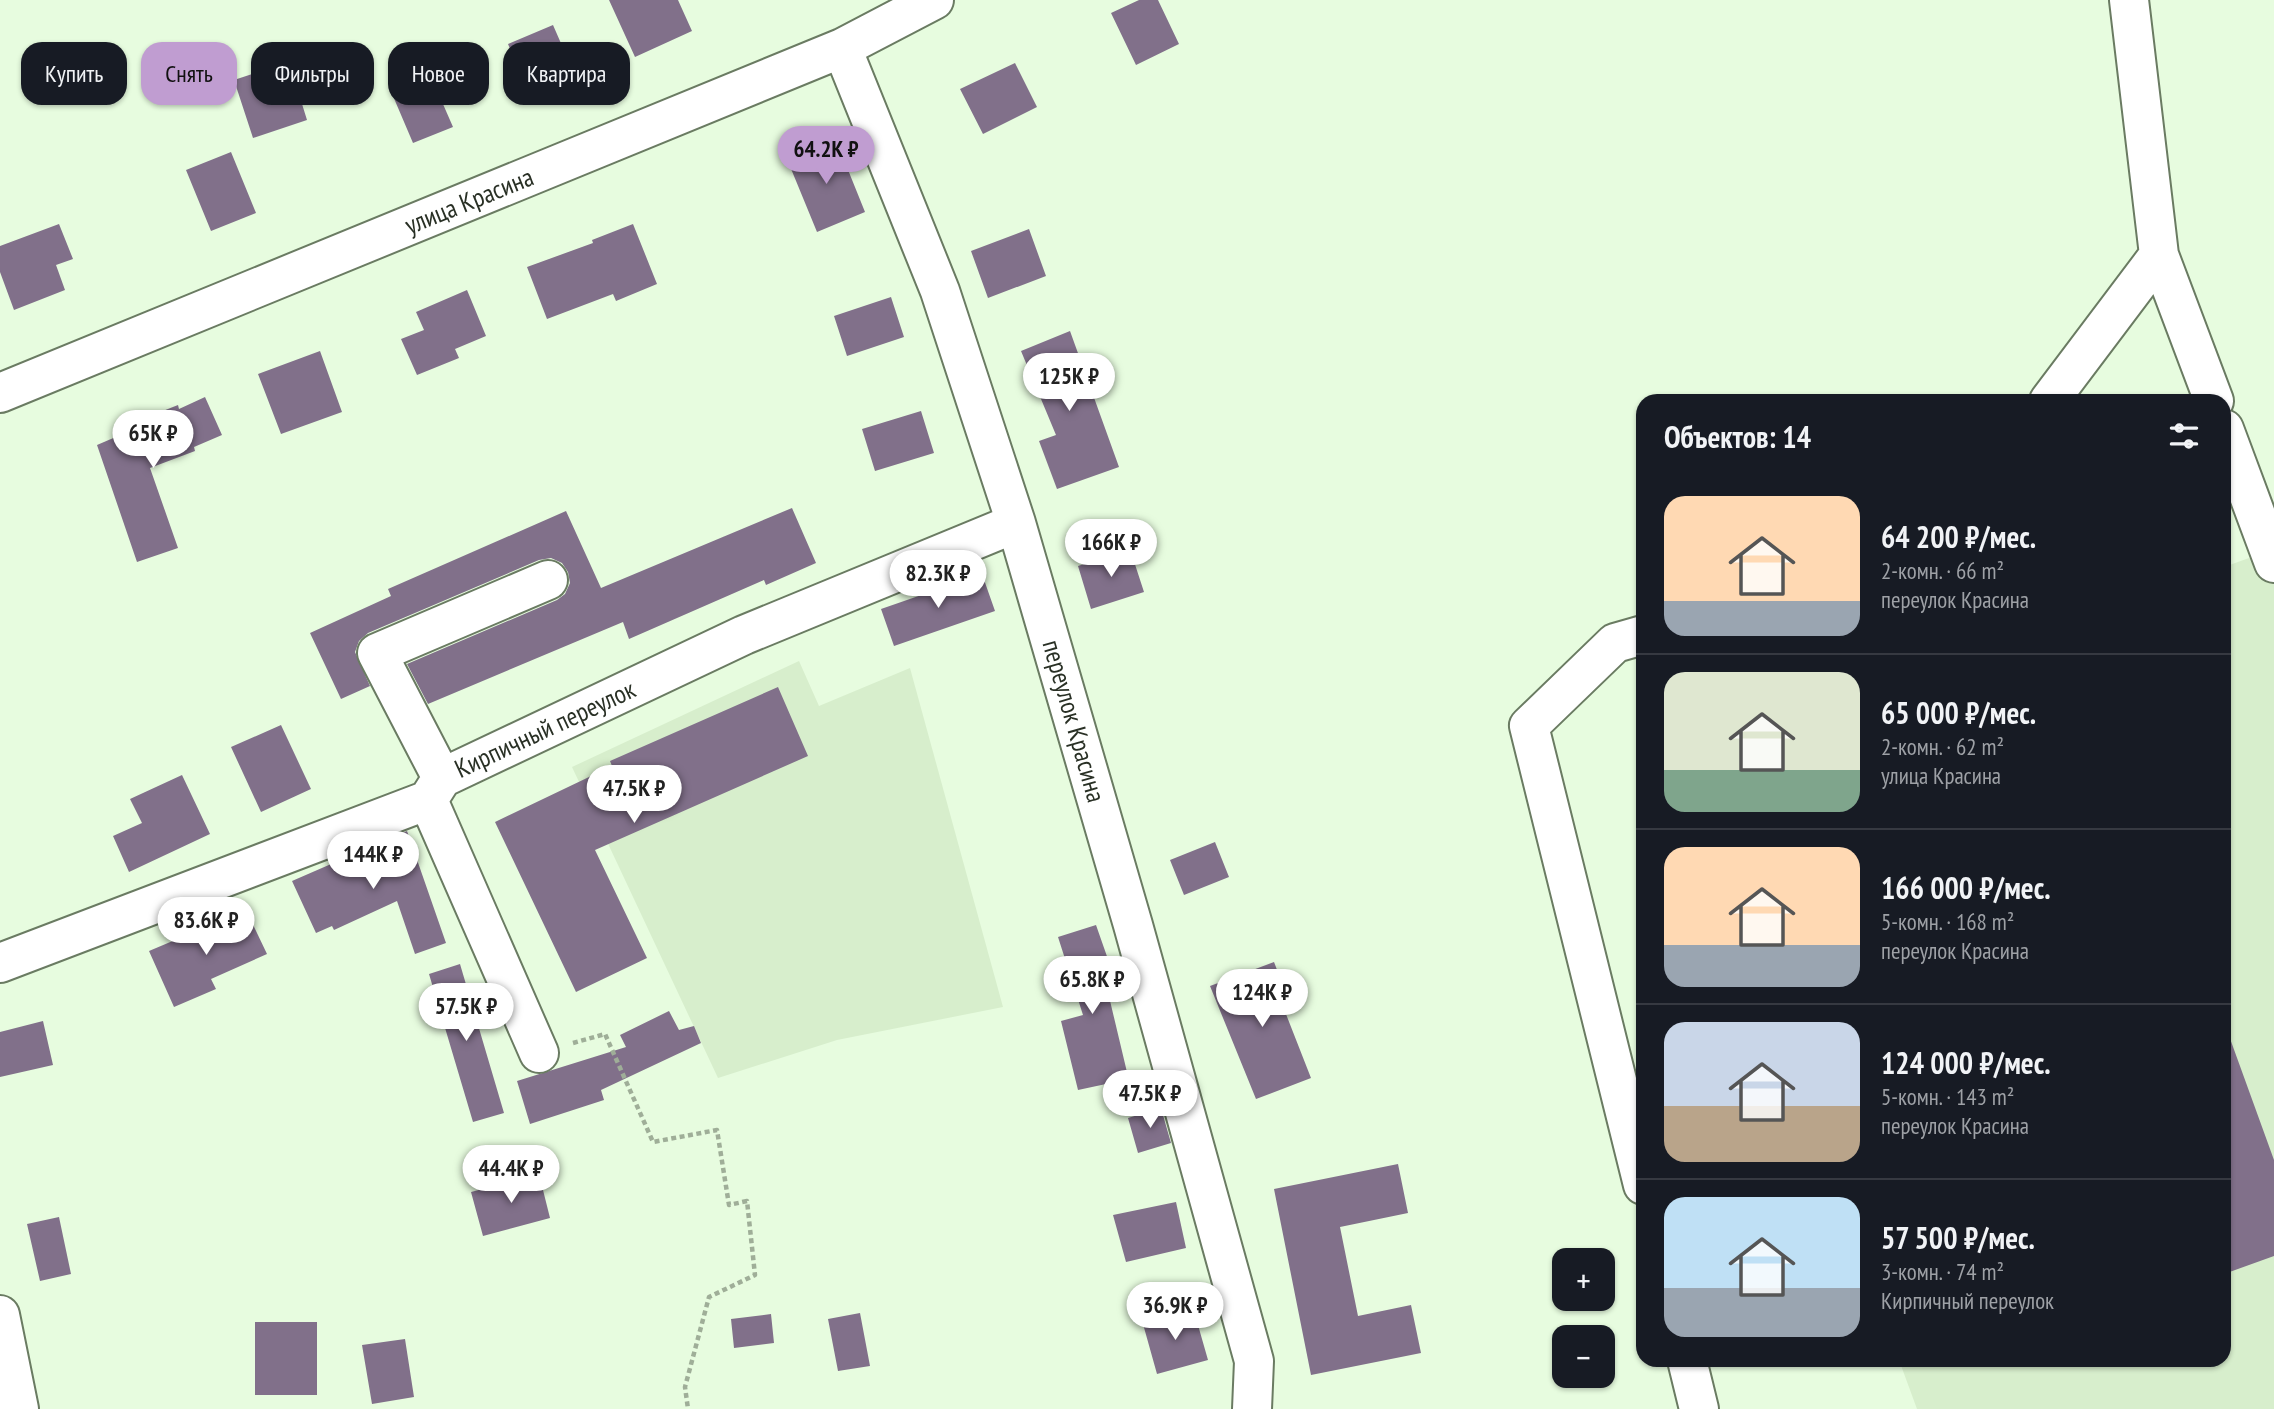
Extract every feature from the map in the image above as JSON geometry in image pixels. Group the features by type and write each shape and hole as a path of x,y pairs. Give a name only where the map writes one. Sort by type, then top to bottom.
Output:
{"street":[{"name":"улица Красина","path":"0,393 842,48 934,0"},
{"path":"2129,0 2159,254 2211,394"},
{"name":"переулок Красина","path":"842,48 940,290 1016,523 1133,925 1254,1361 1252,1409"},
{"path":"2054,394 2159,254"},
{"path":"2231,448 2274,563"},
{"name":"Кирпичный переулок","path":"0,964 435,789 744,635 1016,523"},
{"path":"539,1053 435,789 377,653 548,579"},
{"path":"1636,637 1615,643 1529,726 1636,1157"},
{"path":"0,1315 19,1409"},
{"path":"1689,1367 1699,1409"}],"path":[{"path":"539,1053 605,1034 653,1142 717,1130 729,1205 747,1201 755,1275 709,1297 685,1387 688,1409"}],"shaded area":[{"path":"2274,549 2274,1409 1917,1409 1902,1367 2231,1367 2231,564"},
{"path":"799,661 819,706 910,668 1003,1007 837,1040 718,1078 572,767"}],"building":[{"path":"609,0 678,0 692,31 635,57"},
{"path":"1139,0 1158,0 1179,44 1136,65 1111,13"},
{"path":"553,25 560,42 513,42"},
{"path":"1015,63 1037,107 983,134 960,89"},
{"path":"251,74 251,105 302,105 307,120 253,138 237,89 237,79"},
{"path":"397,105 443,105 453,127 413,143"},
{"path":"836,140 865,212 817,232 787,159"},
{"path":"231,152 256,213 211,231 186,170"},
{"path":"59,224 73,259 56,265 65,290 14,310 0,272 0,246"},
{"path":"633,224 657,284 616,301 613,294 547,319 527,267 593,243 592,240"},
{"path":"1029,229 1046,276 988,298 971,251"},
{"path":"467,290 486,336 455,349 459,358 417,375 401,339 424,330 416,312"},
{"path":"891,297 904,337 847,356 834,316"},
{"path":"1070,331 1119,467 1057,489 1039,441 1056,435 1021,351"},
{"path":"320,351 342,412 281,434 258,374"},
{"path":"205,397 222,435 194,447 195,451 150,468 178,548 137,562 97,445 132,430 130,424 178,405 179,409"},
{"path":"921,411 934,453 875,471 862,429"},
{"path":"792,508 816,563 766,585 764,580 629,639 623,622 428,704 407,664 557,600 565,594 570,583 568,572 562,563 551,558 539,560 368,633 359,641 355,652 370,686 341,699 310,633 391,596 388,589 566,511 601,588"},
{"path":"1130,549 1144,592 1091,609 1078,566"},
{"path":"982,574 995,611 894,646 881,609"},
{"path":"778,687 808,756 595,850 647,958 576,992 495,822 612,766 610,761"},
{"path":"281,725 311,789 261,812 231,747"},
{"path":"182,775 210,834 129,872 113,836 142,823 130,799"},
{"path":"407,831 446,943 415,954 397,901 334,930 332,926 316,933 292,881"},
{"path":"1215,842 1229,877 1184,895 1170,860"},
{"path":"246,910 267,954 211,979 216,989 174,1007 149,951"},
{"path":"1096,925 1110,965 1102,967 1131,1089 1109,1095 1106,1084 1078,1090 1061,1021 1083,1015 1058,937"},
{"path":"1274,962 1291,1006 1284,1009 1311,1078 1256,1099 1210,986"},
{"path":"460,964 504,1113 473,1122 429,974"},
{"path":"669,1011 679,1030 694,1026 701,1043 601,1090 604,1100 530,1124 517,1081 626,1047 620,1035"},
{"path":"43,1021 53,1065 0,1077 0,1032"},
{"path":"2231,1041 2274,1160 2274,1256 2231,1271"},
{"path":"1161,1108 1171,1143 1138,1153 1128,1118"},
{"path":"1398,1164 1408,1213 1340,1227 1358,1316 1411,1305 1421,1353 1311,1375 1274,1189"},
{"path":"539,1174 550,1218 483,1236 471,1192"},
{"path":"1176,1202 1186,1248 1126,1262 1113,1215"},
{"path":"59,1217 71,1274 40,1281 27,1224"},
{"path":"1194,1311 1208,1360 1157,1374 1143,1324"},
{"path":"860,1313 870,1366 838,1371 828,1319"},
{"path":"771,1314 774,1343 734,1348 731,1319"},
{"path":"255,1322 317,1322 317,1395 255,1395"},
{"path":"405,1339 414,1397 372,1404 362,1345"}]}
